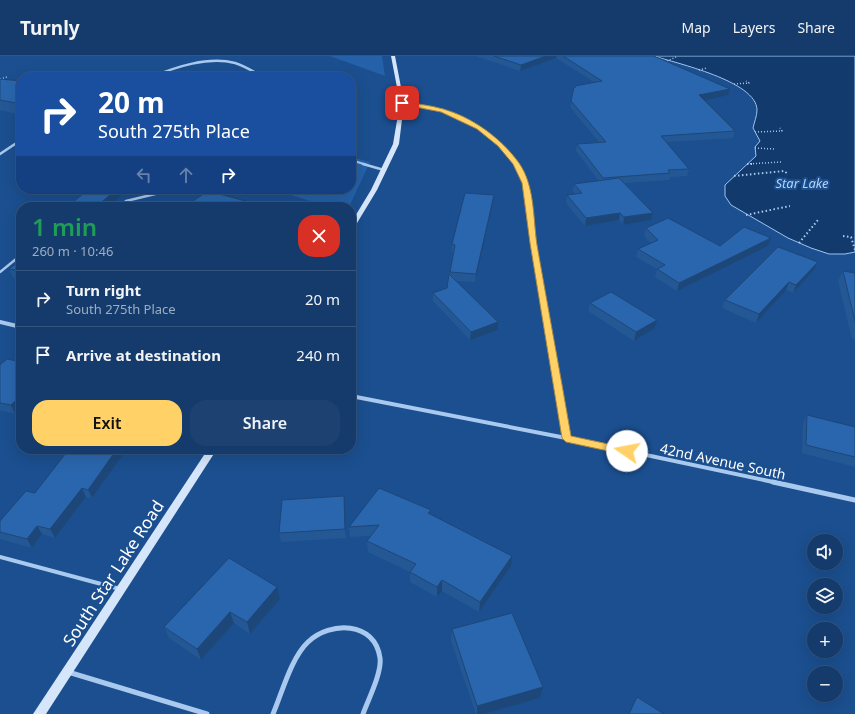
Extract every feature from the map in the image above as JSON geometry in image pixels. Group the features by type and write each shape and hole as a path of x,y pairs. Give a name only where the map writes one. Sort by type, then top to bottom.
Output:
{"street":[{"path":"356,220 374,190 396,144 402,103 393,56"},
{"path":"166,72 198,61 211,60 235,63 253,72"},
{"path":"402,103 443,110 479,128 500,145 516,164 526,183 533,243 566,438"},
{"path":"0,154 16,143"},
{"path":"0,322 16,326"},
{"name":"42nd Avenue South","path":"356,397 566,438 855,500"},
{"name":"South Star Lake Road","path":"39,714 210,454"},
{"path":"273,714 299,655 307,643 317,635 330,629 343,627 356,629 368,635 377,645 380,660 364,714"},
{"path":"68,672 207,714"}],"lane":[{"path":"356,162 384,170"},
{"path":"125,202 155,194"},
{"path":"216,194 220,196"},
{"path":"0,272 16,259"},
{"path":"0,557 122,589"}],"path":[{"path":"667,61 676,57"},
{"path":"699,70 707,68"},
{"path":"0,79 7,77"},
{"path":"734,84 749,83 746,81"},
{"path":"755,132 782,131 780,128"},
{"path":"755,148 774,149"},
{"path":"747,164 781,162"},
{"path":"734,176 784,170 788,174"},
{"path":"746,215 790,206"},
{"path":"799,243 818,220"},
{"path":"843,236 851,237 855,250"}],"shaded area":[{"path":"330,56 382,56 385,76"},
{"path":"356,158 370,162 356,192"},
{"path":"287,194 355,194 351,202 314,202"}],"water":[{"name":"Star Lake","path":"654,56 855,56 855,252 845,254 829,254 811,248 788,238 731,205 725,196 725,185 756,156 755,147 760,141 753,128 757,110 753,100 744,90 730,82 696,69"}],"building":[{"path":"494,56 546,56 521,65"},
{"path":"563,56 654,56 730,89 699,95 735,131 661,136 689,169 668,170 670,173 603,178 577,144 606,142 571,101 574,87 576,87 575,86 602,81"},
{"path":"0,79 16,81 16,103 0,100"},
{"path":"619,178 653,213 624,217 620,213 586,218 567,195 582,193 574,184"},
{"path":"465,193 494,195 476,274 450,272 455,245 452,244"},
{"path":"83,194 111,194 102,202 73,202"},
{"path":"204,194 219,194 249,202 192,202"},
{"path":"668,218 720,246 744,227 771,238 679,283 657,269 665,265 638,249 658,240 646,228"},
{"path":"778,247 818,262 796,285 789,282 759,314 725,300"},
{"path":"16,264 16,270 9,269"},
{"path":"843,271 855,273 855,321"},
{"path":"449,274 498,322 471,332 433,293 447,288"},
{"path":"611,292 657,320 636,332 590,303"},
{"path":"7,359 16,361 16,400 11,405 0,403 0,365"},
{"path":"807,415 855,427 855,457 806,445"},
{"path":"65,454 113,454 88,490 82,488 50,529 37,526 27,539 0,532 0,521 26,491 35,493"},
{"path":"379,488 431,510 428,513 512,556 480,602 442,580 437,587 410,572 416,564 367,541 379,525 349,527"},
{"path":"344,496 345,529 279,533 282,500"},
{"path":"229,558 277,587 247,622 230,612 197,649 164,627"},
{"path":"512,613 543,687 477,706 452,629"},
{"path":"637,697 664,714 629,714"}],"route":[{"path":"402,103 443,110 479,128 500,145 516,164 526,183 533,243 566,438 627,451"}]}
